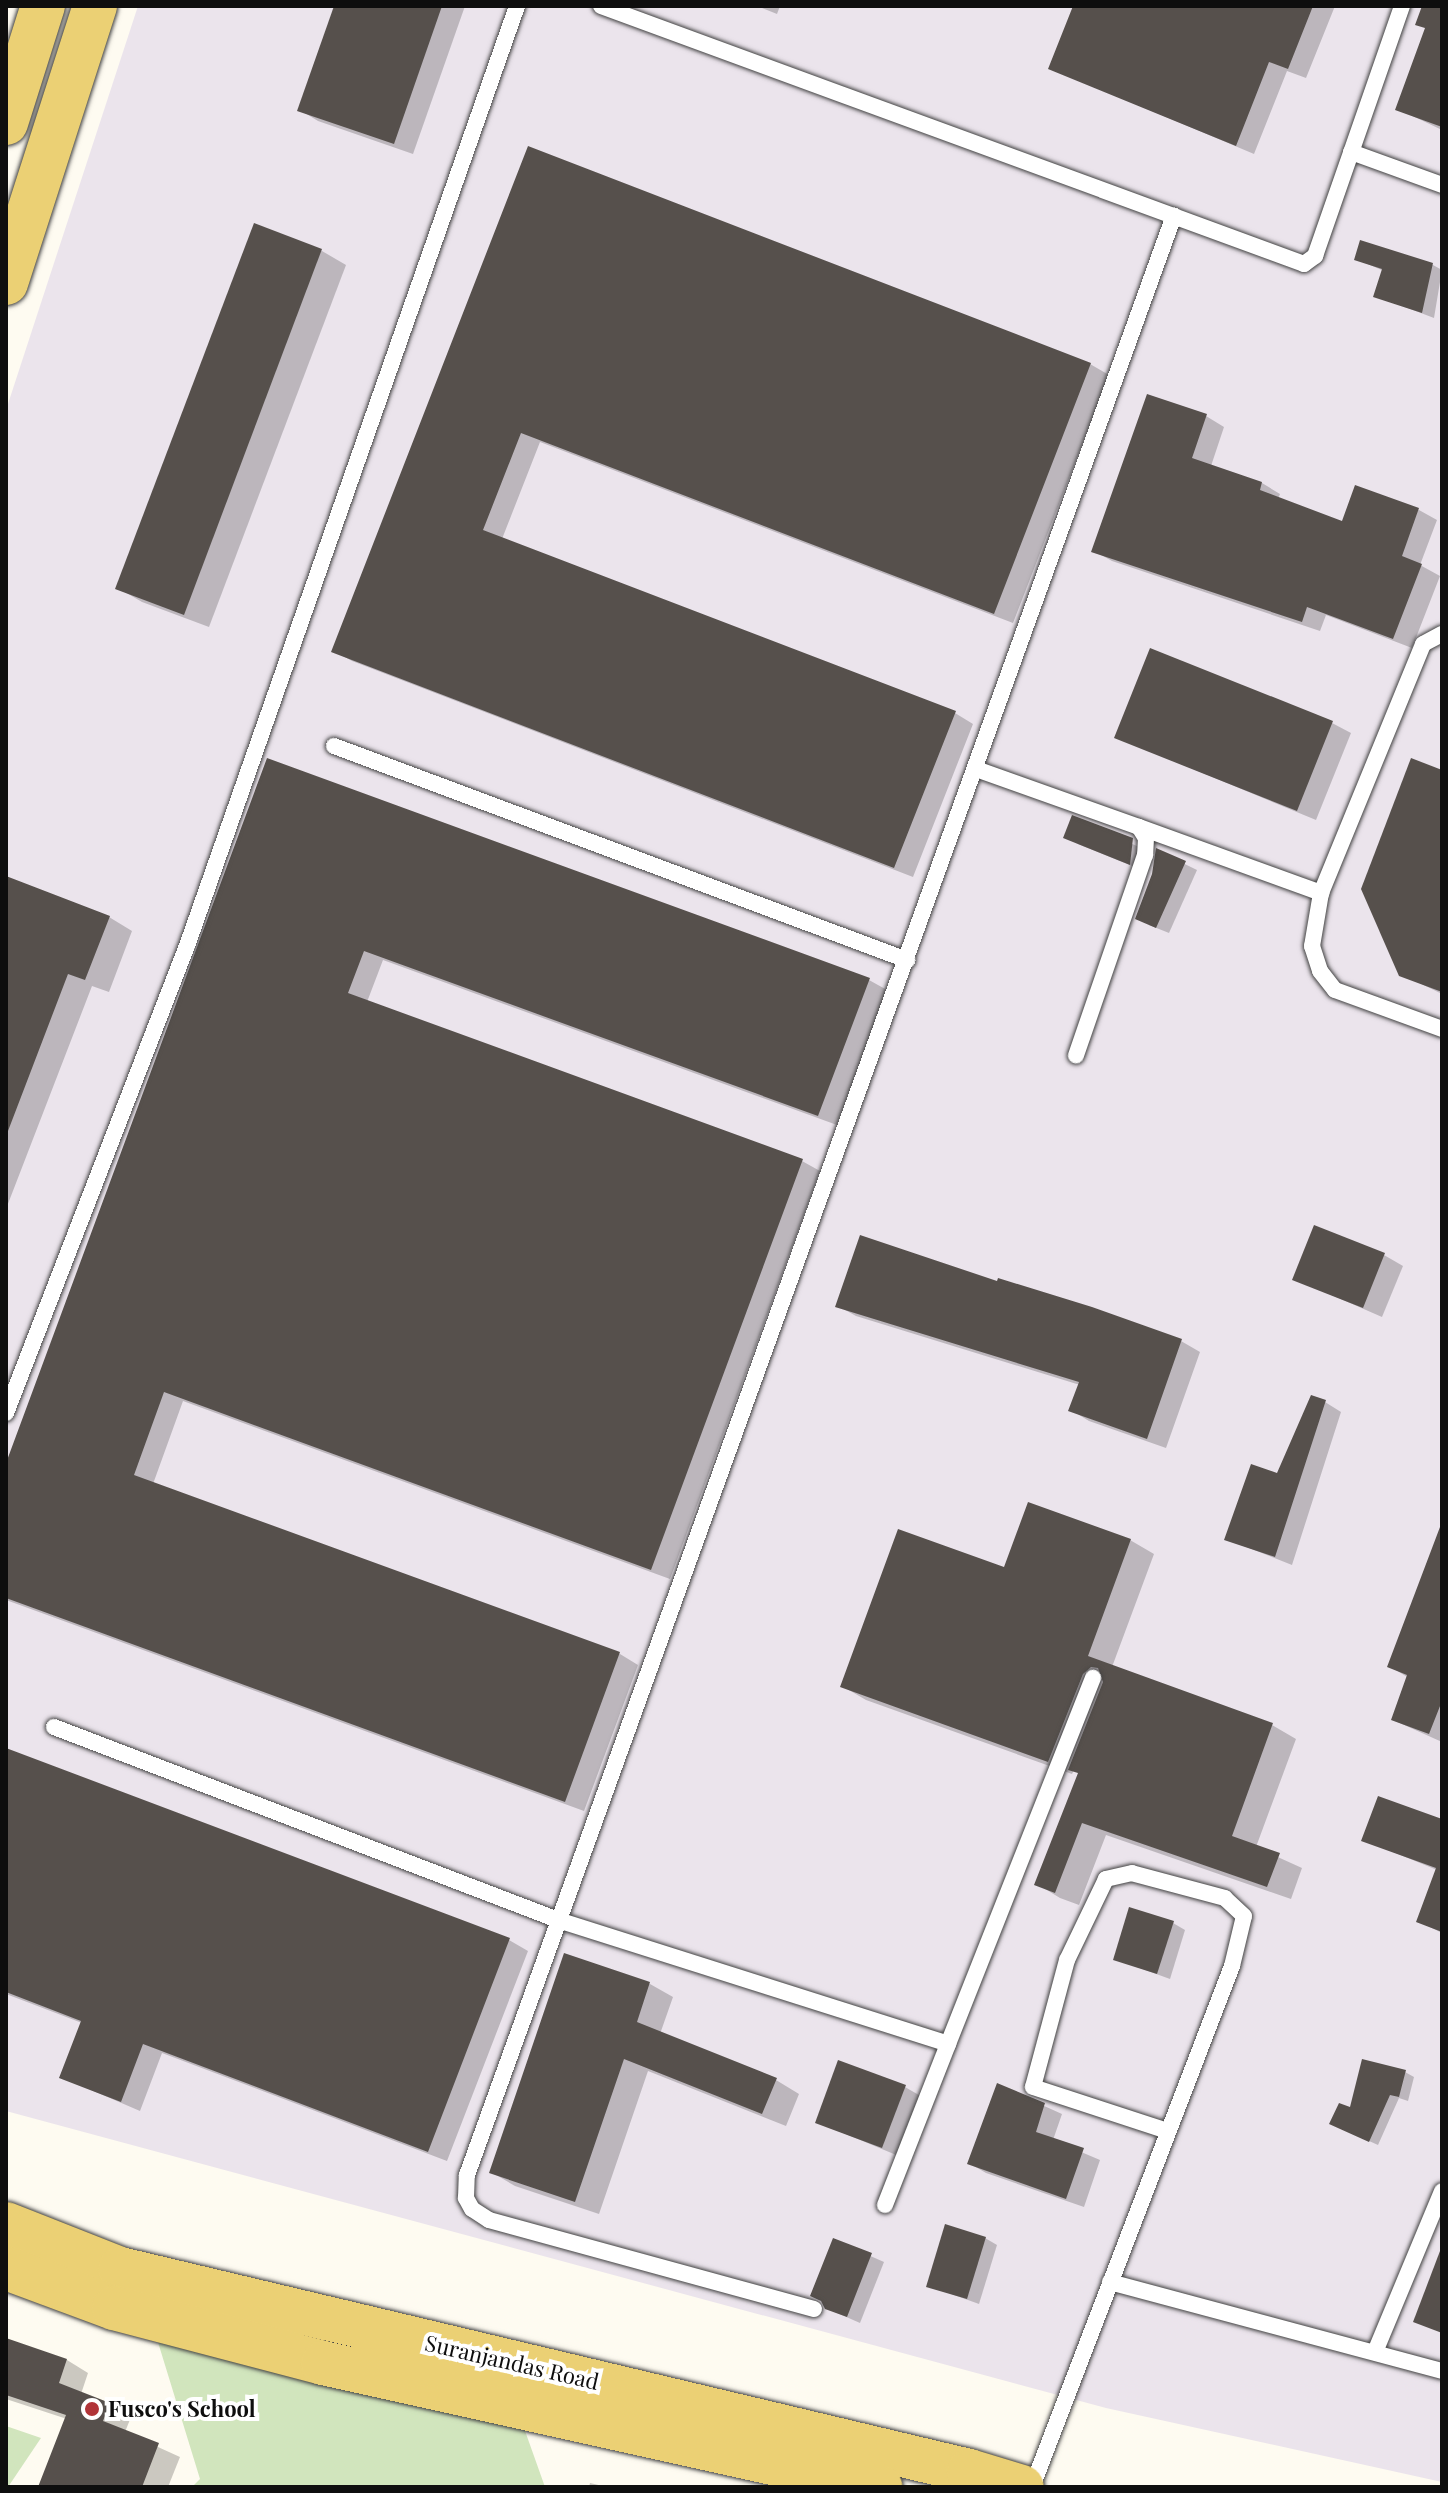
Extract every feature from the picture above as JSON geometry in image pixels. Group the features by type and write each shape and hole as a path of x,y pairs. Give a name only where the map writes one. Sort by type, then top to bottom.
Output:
{"main road":[{"path":"6,123 43,6"},
{"path":"6,283 95,6"},
{"name":"Suranjandas Road","path":"6,2224 120,2269 969,2471 1022,2487"},
{"name":"Suranjandas Road","path":"6,2268 114,2308 323,2363 880,2487"}],"lane":[{"path":"6,1413 188,943 517,6"},
{"path":"601,6 1304,264 1310,262 1402,6"},
{"path":"1351,152 1442,185"},
{"path":"814,2309 489,2220 472,2209 466,2198 467,2175 1174,216"},
{"path":"1442,634 1423,644 1321,893 1312,946 1320,971 1335,990 1442,1029"},
{"path":"334,746 907,960"},
{"path":"976,769 1321,893"},
{"path":"1076,1055 1145,855 1146,838 1139,827"},
{"path":"885,2205 1093,1678"},
{"path":"54,1727 558,1920 948,2044"},
{"path":"1032,2487 1232,1966 1244,1916 1225,1898 1132,1873 1106,1879 1067,1960 1033,2087 1168,2131"},
{"path":"1375,2352 1442,2191"},
{"path":"1110,2282 1442,2371"}],"shaded area":[{"path":"138,6 1442,6 1442,2482 1106,2408 6,2111 6,410"}],"green space":[{"path":"157,2339 524,2428 545,2487 192,2487 200,2479"},
{"path":"6,2426 41,2438 8,2487 6,2487"}],"building":[{"path":"334,6 442,6 394,144 297,111"},
{"path":"1073,6 1313,6 1288,69 1269,62 1236,146 1048,69"},
{"path":"1422,6 1442,6 1442,127 1395,110 1425,28 1415,25"},
{"path":"528,146 1091,363 994,614 521,433 483,530 956,711 894,868 331,652"},
{"path":"254,223 322,249 184,615 115,589"},
{"path":"1360,240 1433,263 1422,313 1373,297 1382,269 1354,260"},
{"path":"1147,394 1207,414 1192,458 1262,482 1260,490 1342,521 1355,485 1419,508 1402,556 1422,564 1393,639 1307,607 1302,622 1091,552"},
{"path":"1150,648 1333,721 1297,811 1114,738"},
{"path":"267,758 870,978 818,1116 364,951 348,993 803,1159 651,1570 164,1392 134,1475 620,1652 565,1802 6,1598 6,1463"},
{"path":"1411,758 1442,770 1442,992 1399,976 1361,889"},
{"path":"1072,815 1133,838 1130,865 1063,838"},
{"path":"1156,848 1186,861 1156,928 1135,919 1152,874"},
{"path":"6,876 110,916 85,980 68,974 8,1131"},
{"path":"1314,1225 1385,1253 1363,1308 1292,1280"},
{"path":"860,1235 997,1281 998,1278 1092,1307 1182,1339 1147,1439 1068,1411 1079,1382 835,1307"},
{"path":"1311,1395 1326,1400 1275,1557 1224,1540 1251,1464 1277,1473"},
{"path":"1028,1502 1131,1539 1088,1656 1273,1723 1232,1836 1280,1853 1267,1887 1082,1823 1055,1893 1034,1885 1078,1773 1068,1770 1103,1682 1098,1668 1091,1667 1083,1674 1048,1762 840,1687 898,1529 1004,1567"},
{"path":"1440,1527 1442,1701 1429,1734 1391,1720 1407,1675 1387,1667"},
{"path":"6,1748 510,1938 428,2152 143,2044 121,2102 59,2078 81,2021 6,1992"},
{"path":"1378,1796 1442,1819 1442,1932 1416,1922 1436,1868 1361,1841"},
{"path":"1129,1907 1174,1921 1157,1974 1113,1960"},
{"path":"564,1953 650,1982 637,2022 777,2078 762,2114 624,2059 575,2202 489,2173"},
{"path":"1362,2059 1406,2070 1399,2097 1390,2095 1369,2142 1329,2124 1339,2103 1350,2107"},
{"path":"838,2060 906,2085 882,2148 815,2123"},
{"path":"997,2083 1045,2103 1036,2132 1084,2148 1066,2199 967,2164"},
{"path":"945,2224 986,2237 967,2299 926,2287"},
{"path":"833,2238 872,2253 847,2317 825,2309 821,2301 810,2296"},
{"path":"1442,2252 1442,2333 1413,2322"},
{"path":"6,2338 67,2359 59,2383 110,2403 103,2421 159,2443 142,2487 38,2487 66,2415 6,2395"}],"place":[{"name":"Fusco's School","path":"92,2409"}]}
